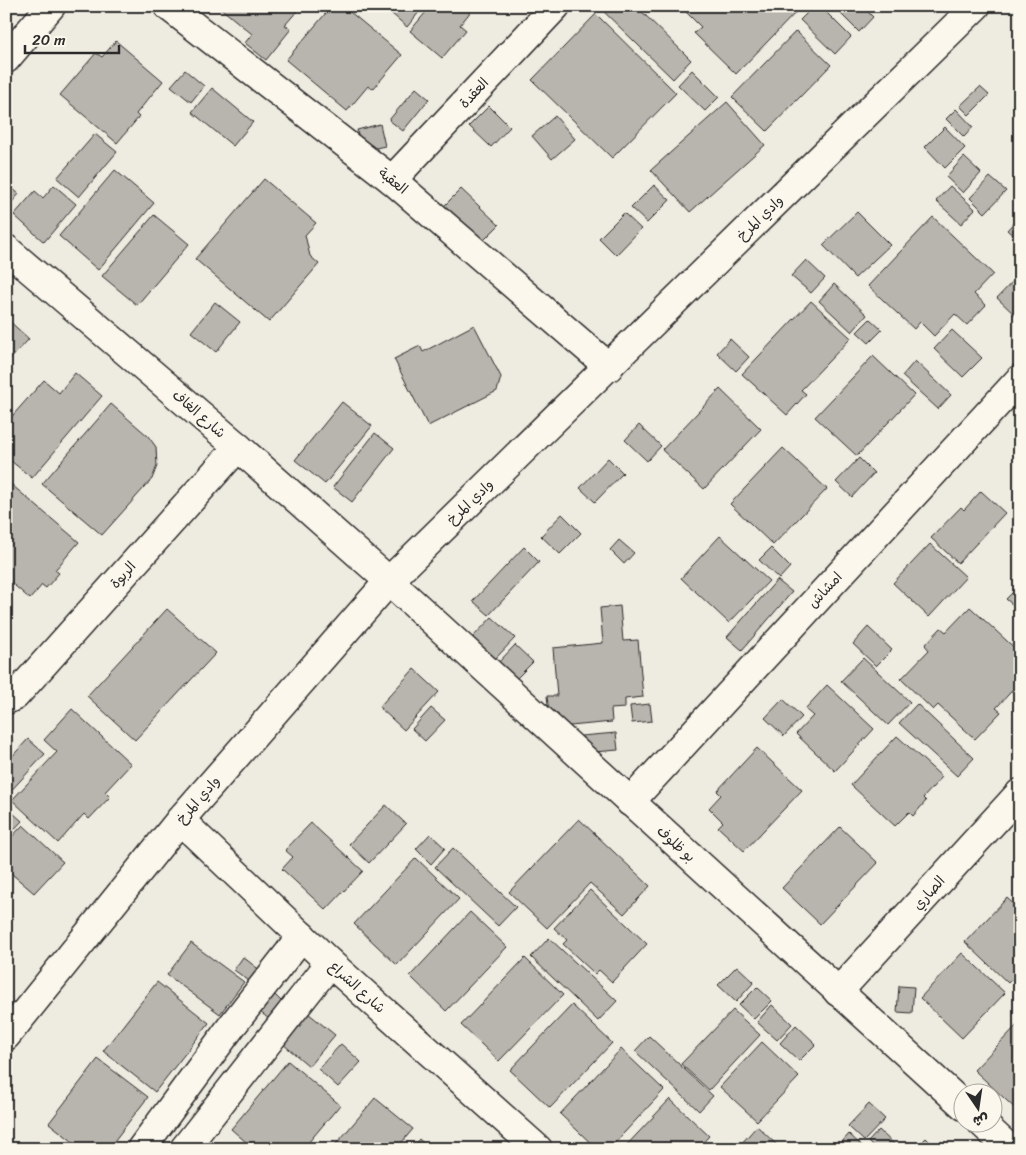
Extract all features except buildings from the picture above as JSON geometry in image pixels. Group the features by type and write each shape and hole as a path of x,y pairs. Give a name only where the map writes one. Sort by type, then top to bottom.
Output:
{"street":[{"path":"6,59 51,6"},
{"name":"العقبة","path":"168,6 392,180 609,367"},
{"name":"العقدة","path":"392,180 556,6"},
{"name":"وادي المرخ","path":"6,1036 180,820 389,581 976,6"},
{"name":"شارع الغاف","path":"6,249 238,447 389,581"},
{"name":"امشاش","path":"630,802 1020,379"},
{"name":"الربوة","path":"6,700 15,696 238,447"},
{"name":"بو ظلوف","path":"389,581 954,1097"},
{"name":"الصاري","path":"838,992 1019,795"},
{"name":"شارع الشراع","path":"180,820 330,963 538,1149"},
{"path":"141,1149 302,936"},
{"path":"184,1149 330,963"},
{"path":"232,1027 262,1050"},
{"path":"179,1098 207,1120"},
{"path":"992,1132 1010,1149"}]}
